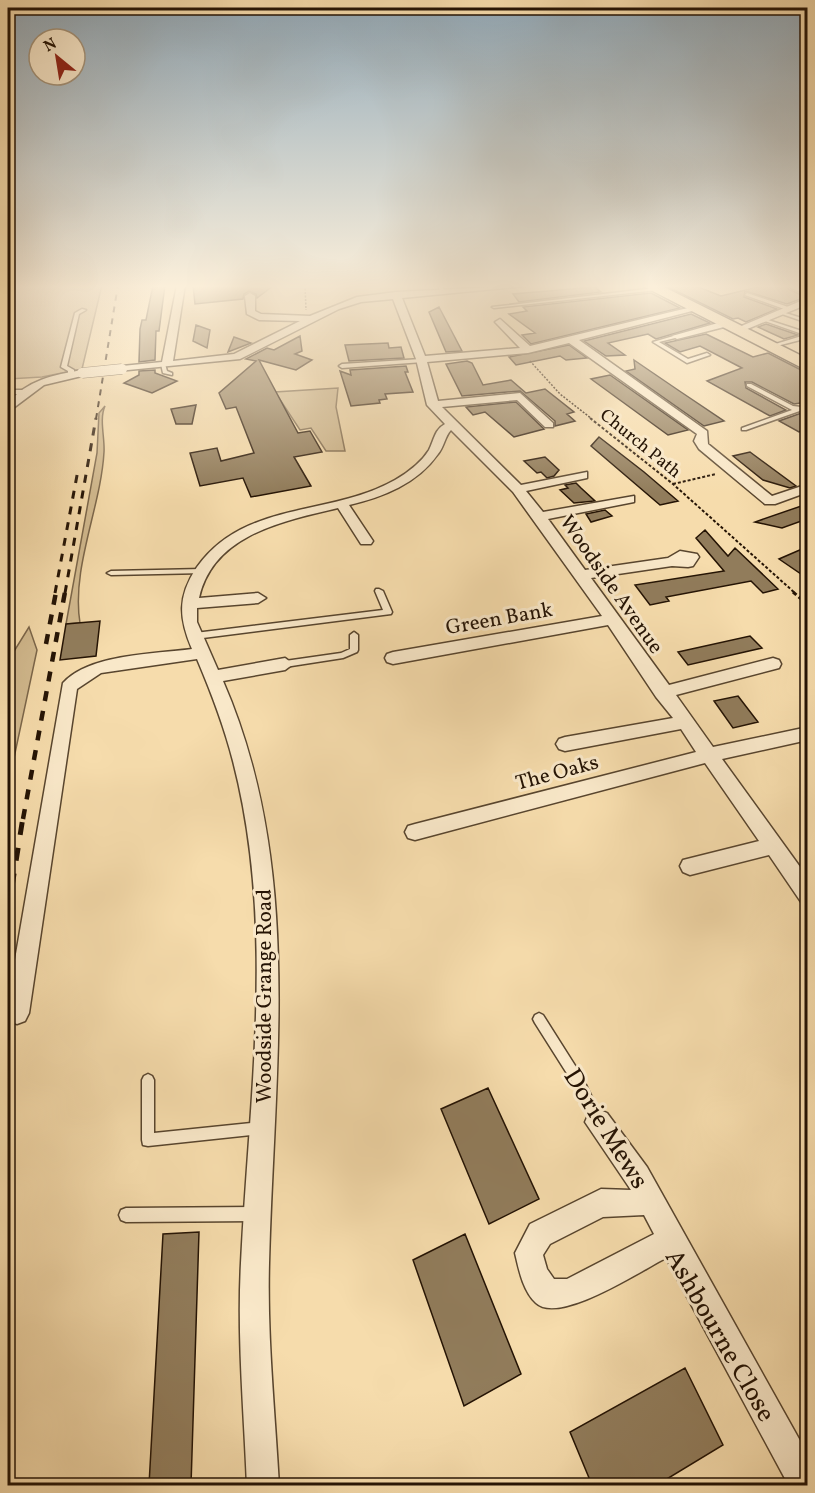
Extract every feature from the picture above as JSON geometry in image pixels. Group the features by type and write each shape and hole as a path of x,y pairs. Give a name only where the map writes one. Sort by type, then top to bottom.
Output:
{"main road":[{"path":"786,355 807,366"}],"street":[{"path":"166,368 168,355"},
{"path":"8,409 22,392 36,384 76,374 122,369 166,368 240,355"},
{"path":"418,355 432,405 520,396 549,425"},
{"path":"421,360 483,355"},
{"path":"593,355 703,433 700,441 703,446 770,501 807,488"},
{"name":"Woodside Avenue","path":"432,405 518,489 540,517 613,619 662,693 710,755 807,895"},
{"path":"258,598 189,604 202,570 238,535 278,518 375,495 388,480 429,461 437,450 444,429 452,425"},
{"path":"518,489 583,475"},
{"path":"540,517 626,496 643,508"},
{"path":"342,504 366,541"},
{"path":"581,575 672,562"},
{"name":"Woodside Grange Road","path":"189,604 189,622 213,677 245,771 257,826 265,888 267,977 263,1128 255,1266 263,1485"},
{"name":"Green Bank","path":"393,658 613,619"},
{"path":"17,1014 64,704 69,687 76,679 97,668 198,644"},
{"path":"213,677 285,664"},
{"path":"662,693 773,664"},
{"path":"566,744 684,722"},
{"name":"The Oaks","path":"415,832 710,755 807,734"},
{"path":"690,866 773,846"},
{"name":"Dorie Mews","path":"598,1122 638,1176 672,1240"},
{"name":"Ashbourne Close","path":"651,1200 627,1204 601,1203 540,1234 529,1253 534,1275 547,1294 569,1293 672,1240 807,1485"}],"lane":[{"path":"67,355 64,367 76,374"},
{"path":"678,355 687,360 707,356"},
{"path":"342,366 421,360"},
{"path":"749,385 792,408 807,406"},
{"path":"8,392 22,392"},
{"path":"744,429 798,412 800,408"},
{"path":"111,573 202,570"},
{"path":"198,644 388,612 379,591"},
{"path":"285,664 343,655 354,650 354,635"},
{"name":"Dorie Mews","path":"538,1019 577,1079 598,1122"},
{"path":"148,1080 148,1140 263,1128"},
{"path":"126,1215 259,1214"}],"path":[{"name":"Church Path","path":"528,355 560,394 673,484 807,605"},
{"path":"673,484 732,470"}],"shaded area":[{"path":"8,355 85,355 82,369 42,377 8,379"},
{"path":"338,388 336,407 345,451 326,451 311,428 300,430 275,392"},
{"path":"105,406 102,417 104,447 102,473 80,581 78,602 80,623 66,624 97,453 99,413"},
{"path":"29,627 37,650 8,786 8,661"}],"building":[{"path":"139,355 155,355 155,360 139,362"},
{"path":"254,355 297,355 312,360 296,370 259,360 298,433 310,431 322,452 294,457 311,486 251,497 243,478 200,486 190,453 217,448 221,461 254,453 236,407 226,409 219,393 256,361 246,359"},
{"path":"347,355 403,355 404,358 349,361"},
{"path":"521,355 582,355 587,358 566,360 560,356 516,365 509,357"},
{"path":"717,355 748,355 753,357 771,355 807,373 807,402 794,404 752,382 745,382 746,388 786,410 770,416 707,381 742,368"},
{"path":"634,360 724,421 704,426 626,371 635,369"},
{"path":"467,361 472,363 483,385 511,380 526,393 545,389 574,412 567,414 575,421 555,426 555,421 520,391 462,396 446,364"},
{"path":"406,366 408,372 405,372 413,392 385,394 387,399 379,400 380,403 351,406 340,371 351,375 350,370"},
{"path":"155,370 155,373 177,381 152,393 124,383 139,375 139,371"},
{"path":"610,375 688,430 668,435 591,379"},
{"path":"516,402 544,429 514,437 485,412 473,415 466,407"},
{"path":"196,405 192,424 176,424 171,409"},
{"path":"807,411 807,429 799,432 779,421"},
{"path":"599,437 678,501 660,505 591,446"},
{"path":"750,452 796,486 790,488 763,480 733,456"},
{"path":"545,457 559,470 554,476 547,478 541,472 537,473 524,461"},
{"path":"576,483 595,501 574,503 560,490 568,488 565,485"},
{"path":"807,504 807,519 782,528 755,522"},
{"path":"605,510 612,516 591,522 586,514"},
{"path":"705,530 728,556 735,548 778,589 763,593 751,581 666,597 669,601 650,605 635,585 724,571 696,538"},
{"path":"802,549 807,560 807,578 779,559"},
{"path":"100,621 96,656 60,660 66,624"},
{"path":"750,636 762,648 688,665 678,652"},
{"path":"738,696 758,722 733,728 714,701"},
{"path":"488,1088 539,1199 489,1224 441,1109"},
{"path":"199,1232 191,1485 149,1485 163,1234"},
{"path":"465,1234 521,1374 464,1406 413,1260"},
{"path":"685,1368 723,1445 657,1485 592,1485 570,1432"}],"railway":[{"path":"96,419 107,355"},
{"path":"65,593 96,418"},
{"path":"55,593 78,470"},
{"path":"46,644 56,592"},
{"path":"23,819 65,592"},
{"path":"8,912 23,817"}]}
